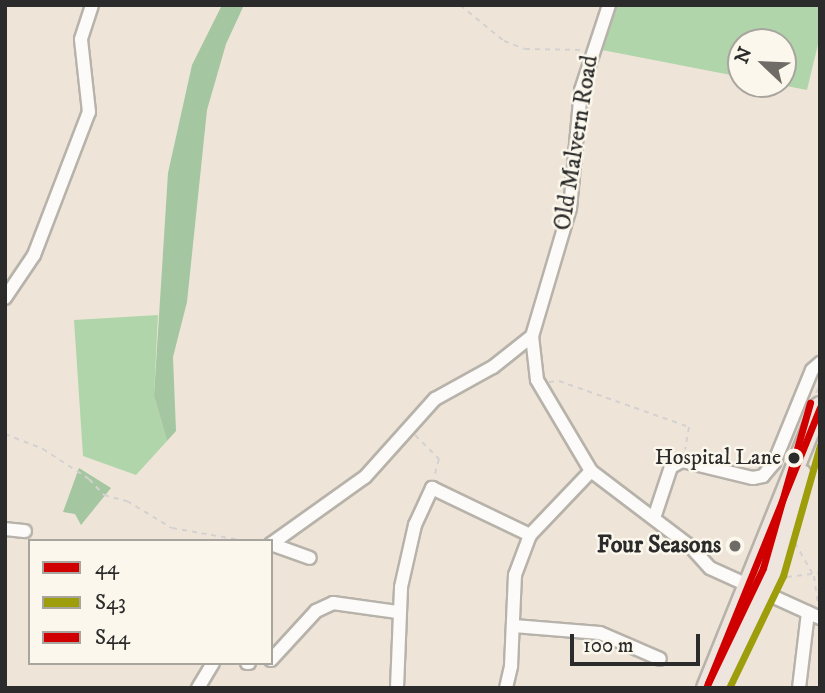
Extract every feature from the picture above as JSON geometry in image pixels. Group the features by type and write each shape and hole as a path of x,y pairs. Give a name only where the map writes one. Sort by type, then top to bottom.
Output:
{"highway":[{"path":"717,688 773,572 786,536 819,408"},
{"path":"706,688 819,408"}],"street":[{"path":"5,298 34,255 89,112 81,39 92,5"},
{"name":"Old Malvern Road","path":"609,5 591,50 581,90 570,208 532,337 537,380 591,471 654,518 710,568 764,594"},
{"path":"273,543 365,477 407,426 435,398 493,367 532,337"},
{"path":"654,518 671,467 682,461 753,478 763,476 774,463 820,362"},
{"path":"506,688 514,626 515,575 530,535 591,471"},
{"path":"397,688 397,612 415,525 432,488 530,535"},
{"path":"5,529 25,531"},
{"path":"273,545 310,558"},
{"path":"764,594 816,616 799,688"},
{"path":"273,658 316,611 333,603 397,612"},
{"path":"514,626 600,633 660,659"},
{"path":"198,688 212,665"}],"path":[{"path":"460,5 505,41 525,49 591,50"},
{"path":"537,380 559,381 689,427 682,461"},
{"path":"407,426 439,459 432,488"},
{"path":"5,434 43,449 89,479 104,495 127,501 172,528 235,539"},
{"path":"786,536 800,547 814,576 816,616"},
{"path":"773,572 788,578 820,573"}],"green space":[{"path":"222,5 244,5 226,44 207,110 187,302 173,357 176,431 167,441 154,396 168,173 192,65"},
{"path":"616,5 820,5 820,36 807,90 797,88 797,28 727,28 727,74 597,49"},
{"path":"158,315 154,396 167,441 136,475 83,456 74,320"},
{"path":"79,468 111,488 81,525 75,514 63,512"}],"transit line":[{"name":"S44","path":"708,683 763,568 810,403"},
{"name":"44","path":"706,688 820,407"},
{"name":"S43","path":"729,688 783,576 820,445"}],"place":[{"name":"Hospital Lane","path":"794,458"},
{"name":"Four Seasons","path":"735,546"}]}
